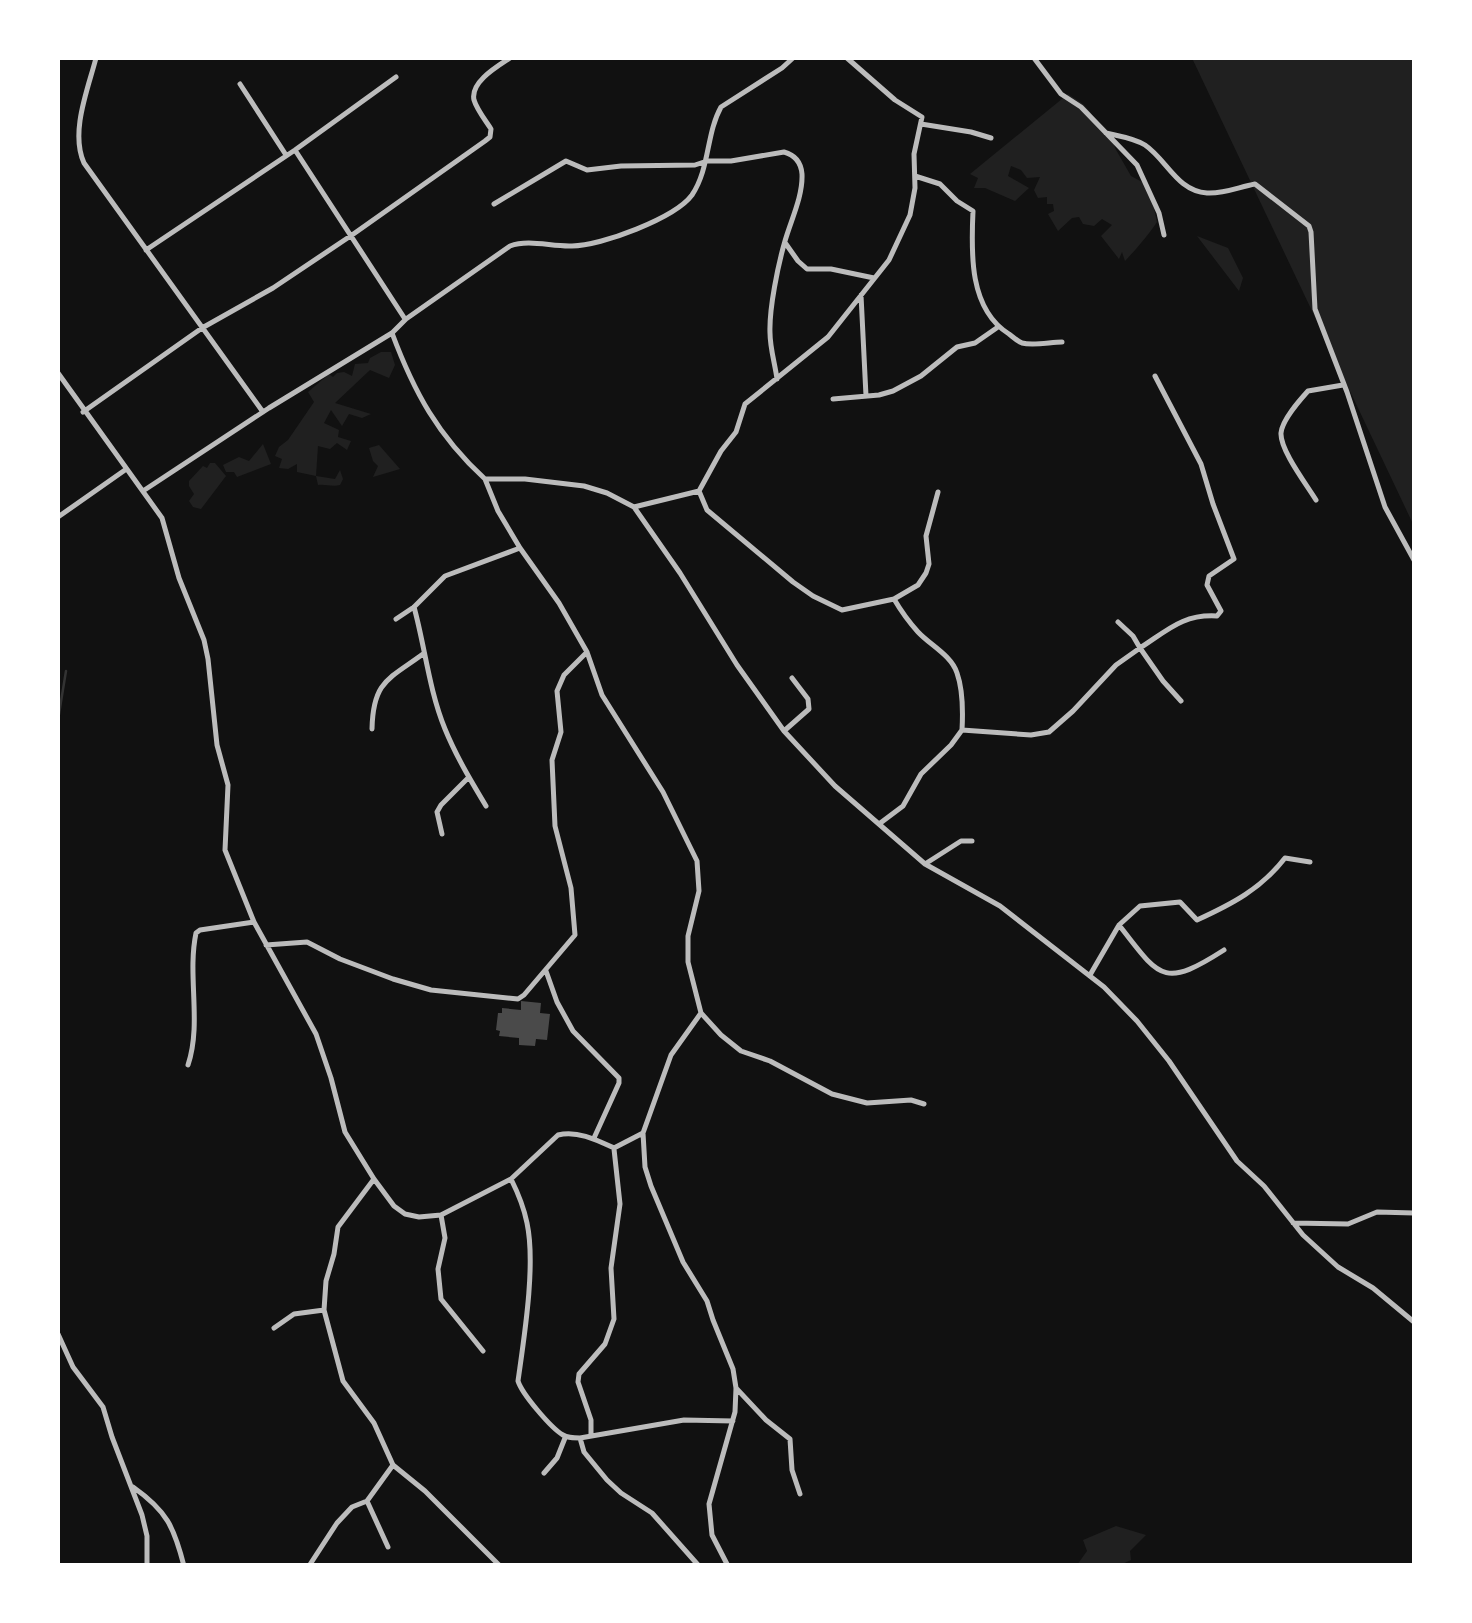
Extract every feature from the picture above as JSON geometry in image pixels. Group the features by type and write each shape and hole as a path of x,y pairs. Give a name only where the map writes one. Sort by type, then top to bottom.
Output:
{"street":[{"path":"96,58 79,129 84,163 262,412"},
{"path":"84,412 202,328 352,235 490,137 491,130 475,102 474,91 510,58"},
{"path":"143,491 392,333 406,319 514,244 582,245 616,237 682,205 692,194 707,161 721,107 793,58"},
{"path":"634,508 699,491 736,432 742,408 828,337 889,260 910,215 916,188 914,154 922,117 895,100 846,58"},
{"path":"1034,58 1060,94 1081,107 1129,156 1144,178 1164,236"},
{"path":"146,250 396,78"},
{"path":"240,84 286,156"},
{"path":"921,124 991,138"},
{"path":"1106,132 1144,144 1180,182 1201,192 1226,192 1255,184 1309,226 1315,309 1385,507 1414,560"},
{"path":"295,150 406,319"},
{"path":"494,204 566,161 587,170 731,162 784,152 796,157 802,170 801,182 784,242 771,318 777,379"},
{"path":"915,176 940,184 956,201 972,210 978,294 998,328 1023,344 1062,342"},
{"path":"784,242 808,269 831,269 874,278"},
{"path":"861,295 866,396"},
{"path":"832,400 893,391 957,347 975,343 998,328"},
{"path":"392,333 408,376 430,414 458,454 485,478 498,511 559,603 587,652 611,712 663,792 697,861 699,892 688,936 688,962 701,1013 741,1052 770,1061 834,1095 866,1103 911,1100 924,1104"},
{"path":"58,373 162,518 179,578 204,640 218,745 228,784 224,845 265,945 316,1034 345,1132 374,1179 405,1214 440,1215 511,1179 558,1135 572,1133 594,1138 614,1148"},
{"path":"962,730 1031,735 1048,732 1073,712 1116,665 1140,648 1180,621 1197,615 1218,616 1221,611 1207,585 1209,576 1234,560 1201,464 1155,376"},
{"path":"1316,500 1288,454 1281,429 1308,390 1344,385"},
{"path":"58,516 126,469"},
{"path":"485,478 584,486 608,493 634,508 680,573 736,665 784,731 835,786 925,864 1000,906 1089,975 1137,1021 1175,1068 1237,1161 1264,1186 1293,1223 1338,1267 1373,1288 1414,1322"},
{"path":"699,491 707,510 793,582 842,610 894,600 918,585 929,564 926,536 938,492"},
{"path":"396,619 445,576 520,548"},
{"path":"878,824 903,806 922,774 962,730 957,672 900,612 894,600"},
{"path":"414,607 444,727 486,806"},
{"path":"1118,622 1181,700"},
{"path":"265,945 306,942 392,980 432,990 518,999 524,995 575,935 571,888 555,826 552,760 561,732 557,691 564,675 587,652"},
{"path":"372,729 374,706 382,685 424,654"},
{"path":"784,731 809,709 808,699 792,678"},
{"path":"442,834 436,812 469,778"},
{"path":"925,864 960,840 972,841"},
{"path":"1089,975 1119,925 1140,906 1180,902 1197,920 1255,888 1270,877 1284,858 1310,862"},
{"path":"188,1065 193,1044 196,934 200,930 254,922"},
{"path":"1119,925 1158,972 1182,974 1224,950"},
{"path":"546,972 573,1031 619,1078 594,1138"},
{"path":"701,1013 671,1055 642,1134 651,1186 683,1262 708,1301 733,1369 733,1420 709,1504 712,1535 728,1566"},
{"path":"614,1148 642,1134"},
{"path":"591,1435 592,1420 578,1382 579,1374 605,1344 614,1320 611,1268 620,1204 614,1148"},
{"path":"374,1179 335,1234 326,1281 324,1310 345,1384 374,1424 394,1465 500,1566"},
{"path":"511,1179 527,1220 530,1248 519,1386 525,1395 566,1436 580,1438 694,1419 733,1420"},
{"path":"1293,1223 1348,1224 1388,1210 1414,1213"},
{"path":"440,1215 445,1233 438,1269 441,1298 483,1351"},
{"path":"274,1328 294,1314 324,1310"},
{"path":"58,1334 73,1368 103,1407 147,1536 147,1566"},
{"path":"736,1388 790,1438 792,1470 800,1494"},
{"path":"544,1473 557,1458 566,1436"},
{"path":"580,1438 584,1452 607,1480 657,1518 699,1566"},
{"path":"309,1566 336,1523 352,1507 367,1501 394,1465"},
{"path":"131,1486 166,1516 175,1532 184,1566"},
{"path":"367,1501 388,1547"}],"shaded area":[{"path":"1192,58 1414,58 1414,526"},
{"path":"1068,94 1083,104 1095,123 1112,136 1131,176 1144,183 1153,204 1157,222 1125,261 1122,252 1119,259 1101,236 1112,225 1102,219 1094,226 1083,224 1079,217 1072,218 1058,231 1048,214 1054,211 1053,204 1047,204 1047,197 1038,198 1034,190 1040,177 1027,178 1011,166 1008,176 1029,188 1015,201 985,188 974,188 978,178 970,174"},
{"path":"1197,236 1228,248 1243,278 1239,291"},
{"path":"381,352 391,352 395,365 389,378 370,370 335,403 371,414 362,418 349,414 342,426 331,410 324,423 339,430 338,437 351,441 347,450 337,443 330,449 318,446 316,476 297,472 297,464 279,468 282,459 275,456 314,402 308,392 329,374 333,377 344,372 352,376 355,364 368,363"},
{"path":"263,444 271,464 237,477 234,472 226,472 223,465 239,457 249,461"},
{"path":"379,445 400,469 373,477 378,466 369,448"},
{"path":"215,463 226,476 201,509 193,507 189,501 194,494 189,481"},
{"path":"340,470 343,479 340,485 318,485 316,476 335,479"},
{"path":"1116,1526 1146,1535 1130,1551 1131,1560 1120,1565 1077,1565 1087,1551 1083,1540"}],"building":[{"path":"521,1001 541,1003 540,1013 550,1014 547,1040 536,1039 535,1046 519,1045 519,1038 499,1036 500,1031 496,1030 502,1008 521,1010"}],"waterway":[{"path":"58,720 66,671"}]}
